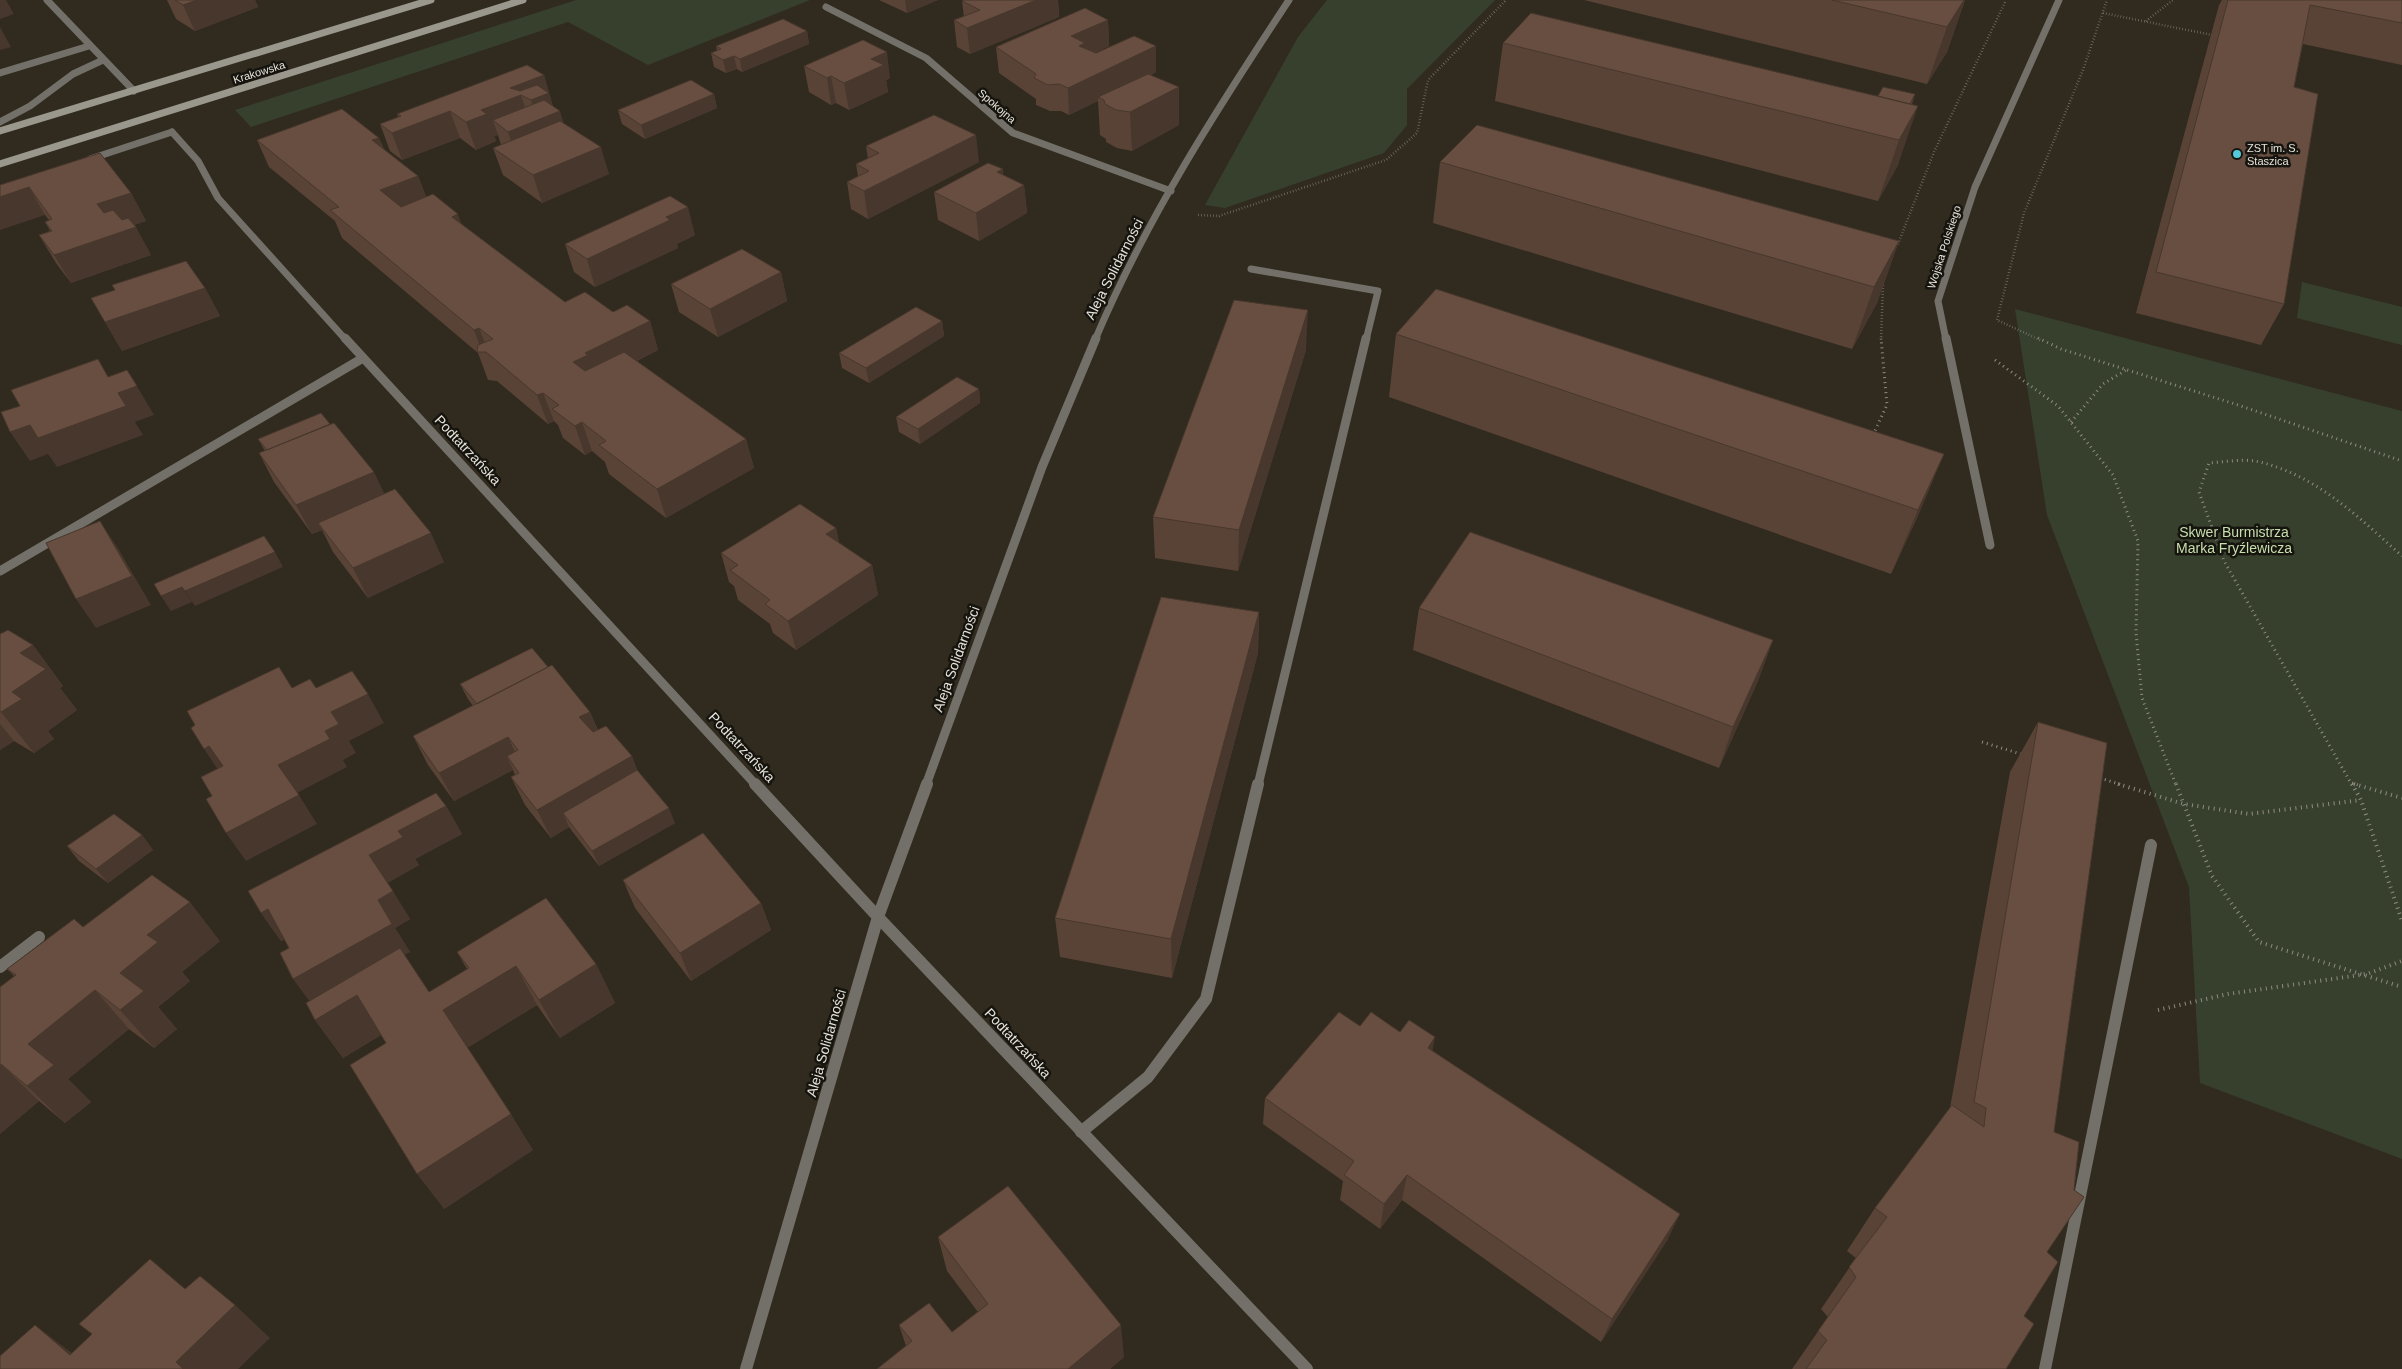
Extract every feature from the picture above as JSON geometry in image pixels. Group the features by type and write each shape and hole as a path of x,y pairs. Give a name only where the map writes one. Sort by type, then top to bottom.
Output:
{"main road":[{"name":"Krakowska","path":"0,131 431,0"},
{"name":"Krakowska","path":"0,164 524,0"}],"street":[{"path":"47,0 134,91"},
{"name":"Aleja Solidarności","path":"746,1369 878,917 1042,467 1117,288 1212,117 1289,0"},
{"name":"Wojska Polskiego","path":"1990,545 1938,301 1975,187 2059,0"},
{"name":"Spokojna","path":"826,7 926,58 1013,133 1171,191"},
{"path":"0,73 89,46"},
{"path":"0,122 30,106 73,74 103,60"},
{"name":"Podtatrzańska","path":"82,162 172,132 198,161 218,198 362,358 878,917 1307,1369"},
{"path":"1081,1132 1148,1077 1206,999 1378,291 1251,269"},
{"path":"0,571 362,358"},
{"path":"2045,1369 2151,845"},
{"path":"0,967 39,937"}],"path":[{"path":"1159,213 1219,216 1386,160 1417,133 1428,80 1506,0"},
{"path":"1896,248 1934,152 2006,0"},
{"path":"2107,0 2083,70 2024,213 1997,320 2062,349 2402,461"},
{"path":"2145,21 2173,0"},
{"path":"2102,13 2212,35"},
{"path":"1872,437 1887,406 1881,338 1882,285 1885,278"},
{"path":"1995,360 2058,406 2113,475 2138,541 2136,633 2142,698 2212,876 2259,942 2367,974 2402,987"},
{"path":"2071,422 2103,384 2127,370"},
{"path":"2402,556 2351,511 2308,479 2254,461 2209,463 2199,492 2224,562 2361,800 2402,921"},
{"path":"1982,742 2030,756"},
{"path":"2096,777 2184,804 2250,814 2361,800"},
{"path":"2352,783 2402,798"},
{"path":"2116,1019 2228,994 2367,974 2402,961"}],"green space":[{"path":"576,0 810,0 648,65 568,22 251,127 235,110"},
{"path":"1327,0 1495,0 1407,89 1407,125 1384,153 1225,208 1205,205 1298,37"},
{"path":"2302,282 2402,307 2402,345 2297,318"},
{"name":"Skwer Burmistrza Marka Fryźlewicza","path":"2015,309 2402,411 2402,1159 2200,1083 2189,887 2047,515"}],"building":[{"path":"175,0 197,0 183,5"},
{"path":"1036,0 967,28 954,20 980,10 962,1"},
{"path":"1832,0 1964,0 1947,27"},
{"name":"ZST im. S. Staszica","path":"2228,0 2402,0 2402,23 2310,5 2294,87 2318,94 2284,304 2156,272"},
{"path":"1085,8 1108,20 1071,36 1085,43 1079,46 1096,53 1134,36 1156,46 1068,88 1059,84 1048,85 1034,78 1036,74 996,47"},
{"path":"1531,13 1918,106 1899,140 1503,43"},
{"path":"783,19 807,31 740,59 734,56 723,60 711,53 721,49 716,46"},
{"path":"863,40 887,52 871,59 884,65 844,83 831,76 827,78 804,66"},
{"path":"527,65 544,75 510,88 520,91 537,85 549,93 531,100 521,95 481,110 487,114 466,122 450,111 392,133 380,124 401,116 397,114"},
{"path":"1148,74 1179,87 1130,112 1116,110 1105,104 1104,100 1098,97"},
{"path":"691,80 714,94 641,125 618,110"},
{"path":"1883,87 1915,94 1910,104 1878,96"},
{"path":"544,100 560,111 508,132 493,120"},
{"path":"342,109 379,138 372,140 418,176 380,190 401,207 433,194 458,214 452,217 565,302 585,292 613,312 627,305 650,321 585,353 588,355 573,362 585,371 624,352 746,439 657,489 599,445 606,441 582,422 575,426 552,409 559,405 543,393 537,395 486,352 477,352 478,345 493,339 479,328 474,330 330,210 339,207 257,140"},
{"path":"934,115 976,135 864,191 847,182 869,171 856,164 879,153 866,146"},
{"path":"560,121 601,147 533,175 493,148"},
{"path":"1477,125 1899,241 1874,287 1440,162"},
{"path":"100,153 131,193 97,204 104,213 113,210 122,220 128,218 136,227 54,255 39,235 52,231 45,222 52,219 29,187 0,197 0,185"},
{"path":"988,163 1003,169 997,172 1024,185 976,213 934,192"},
{"path":"670,196 688,207 666,217 670,220 587,259 565,244"},
{"path":"742,249 781,272 710,309 671,284"},
{"path":"186,261 205,288 105,322 91,298 115,290 112,285"},
{"path":"1436,289 1944,454 1918,510 1396,334"},
{"path":"1234,300 1308,310 1239,530 1153,517"},
{"path":"916,307 942,321 866,368 839,353"},
{"path":"98,359 108,377 127,370 137,386 118,393 126,406 38,438 30,425 10,432 1,412 20,406 11,390"},
{"path":"957,377 979,389 918,429 896,417"},
{"path":"321,413 330,424 267,450 258,439"},
{"path":"334,423 374,472 296,505 259,453"},
{"path":"395,489 431,533 353,568 318,523"},
{"path":"800,504 836,528 826,534 872,565 788,621 765,604 770,600 730,570 738,565 721,553"},
{"path":"100,521 132,576 76,599 46,543"},
{"path":"1470,532 1773,640 1733,727 1419,608"},
{"path":"264,536 275,552 185,591 182,587 161,596 154,584"},
{"path":"1161,597 1259,612 1171,939 1055,918"},
{"path":"8,630 33,645 20,653 46,669 12,692 22,699 0,712 0,634"},
{"path":"532,648 548,667 477,704 460,684"},
{"path":"552,665 590,712 579,717 593,732 606,726 632,756 537,810 511,777 519,773 507,756 518,750 508,737 439,773 413,736"},
{"path":"279,667 292,688 310,679 316,688 352,671 368,694 331,712 339,724 325,731 330,739 278,765 299,795 226,833 206,799 212,796 201,777 223,766 209,746 204,749 191,728 195,725 187,711"},
{"path":"2038,722 2107,743 2054,1132 2079,1142 2074,1190 2084,1197 2047,1252 2058,1262 2024,1316 2034,1324 2006,1369 1806,1369 1827,1340 1818,1331 1856,1277 1849,1267 1887,1217 1875,1208 1952,1105 1984,1127 1986,1108 1974,1102"},
{"path":"637,770 669,808 592,851 563,813"},
{"path":"436,793 446,806 398,831 403,837 369,855 393,891 378,900 392,924 293,979 280,953 289,948 268,909 261,913 248,891"},
{"path":"114,814 142,835 96,869 67,846"},
{"path":"703,833 761,903 680,953 623,880"},
{"path":"152,875 190,902 147,935 158,942 120,973 144,991 120,1010 95,990 28,1044 54,1065 27,1086 0,1065 0,987 16,975 7,969 74,919 83,927"},
{"path":"546,898 596,964 539,1000 516,966 443,1010 511,1114 417,1174 350,1065 386,1043 357,995 315,1020 306,1003 400,948 429,992 469,968 457,952"},
{"path":"1339,1012 1360,1026 1371,1012 1400,1032 1409,1020 1435,1037 1428,1048 1680,1214 1612,1319 1407,1175 1384,1204 1344,1175 1354,1161 1265,1098"},
{"path":"1008,1186 1121,1325 1068,1369 877,1369 912,1341 899,1325 929,1303 952,1332 988,1304 938,1237"},
{"path":"150,1259 185,1289 200,1276 235,1305 176,1362 183,1369 0,1369 0,1356 35,1325 70,1355 92,1334 79,1324"}],"place":[{"name":"ZST im. S. Staszica","path":"2237,154"}]}
